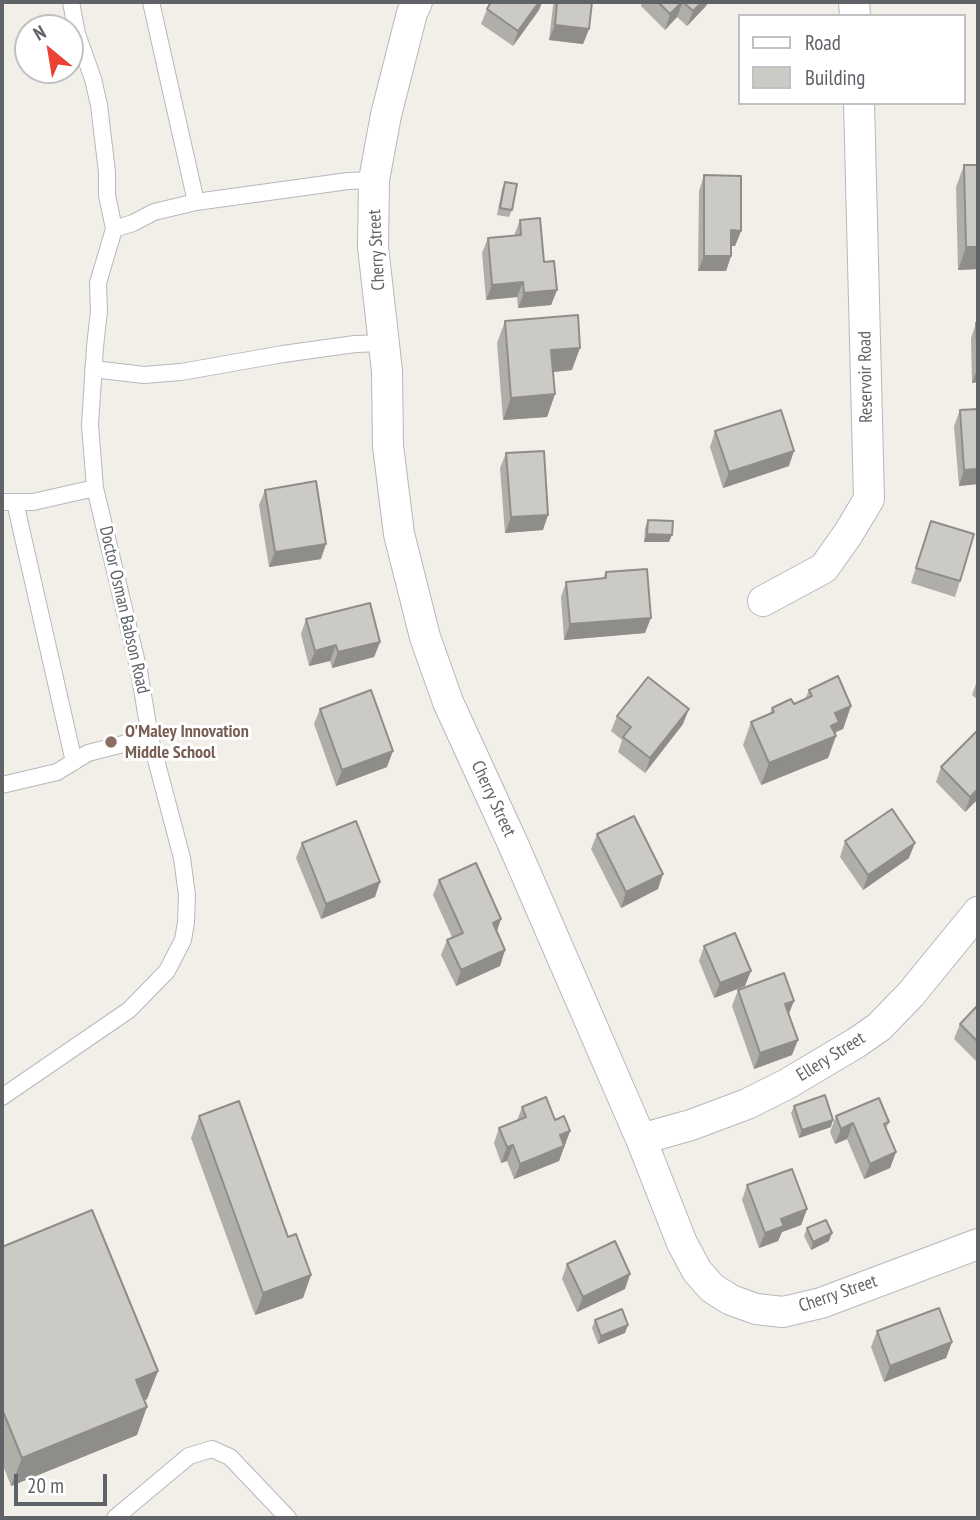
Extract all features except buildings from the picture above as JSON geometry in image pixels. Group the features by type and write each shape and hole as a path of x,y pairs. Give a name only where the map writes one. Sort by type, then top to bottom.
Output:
{"street":[{"name":"Cherry Street","path":"417,2 386,115 374,180 373,247 387,371 387,446 399,534 425,638 448,702 513,844 682,1243 697,1271 712,1288 731,1300 756,1309 783,1312 821,1303 978,1244"},
{"name":"Reservoir Road","path":"763,601 824,568 869,499 859,105"},
{"name":"Ellery Street","path":"640,1139 691,1125 747,1104 856,1043 878,1027 911,994 978,912"}],"lane":[{"path":"71,2 77,34 99,105 107,195 114,229 134,223 154,212 196,202 348,181 374,180"},
{"path":"150,2 196,202"},
{"name":"Doctor Osman Babson Road","path":"2,1097 129,1010 167,971 183,940 186,922 187,895 182,858 150,737 139,671 94,488 90,425 99,311 98,283 114,229"},
{"path":"93,369 144,375 181,372 283,354 355,344 384,343"},
{"path":"74,762 8,502 33,502 94,488"},
{"path":"2,785 57,772 88,753 150,737"},
{"path":"115,1518 188,1456 212,1449 230,1457 288,1518"}],"place":[{"name":"O'Maley Innovation Middle School","path":"111,742"}]}
